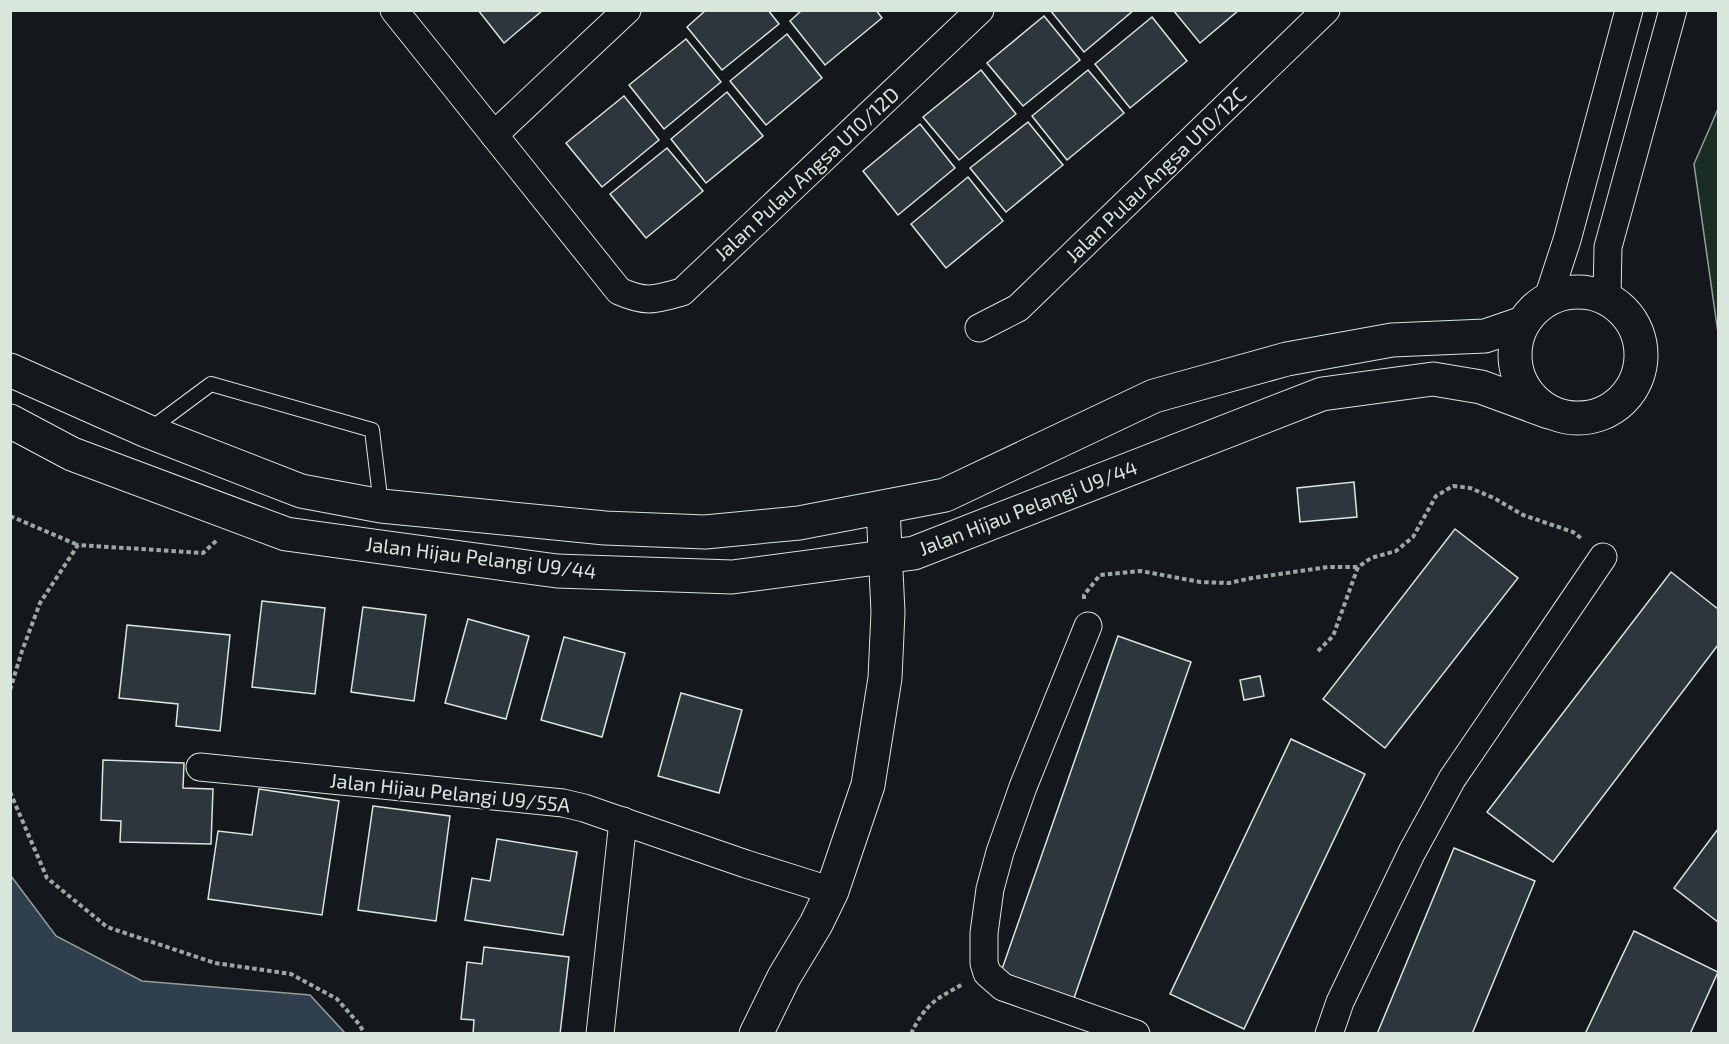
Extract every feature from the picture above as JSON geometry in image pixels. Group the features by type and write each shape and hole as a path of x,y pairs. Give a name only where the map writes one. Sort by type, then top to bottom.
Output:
{"street":[{"path":"394,10 494,135 627,10"},
{"name":"Jalan Pulau Angsa U10/12D","path":"494,135 619,291 638,299 656,299 682,292 980,10"},
{"name":"Jalan Pulau Angsa U10/12C","path":"979,328 1018,308 1326,10"},
{"path":"1548,298 1567,240 1629,10"},
{"path":"1607,298 1608,247 1673,10"},
{"path":"1567,292 1587,292 1607,298 1622,309 1634,324 1640,342 1641,361 1637,379 1626,397 1609,410 1590,418 1569,418 1549,412 1532,399 1520,382 1514,361 1516,339 1523,323 1534,309 1548,298 1567,292"},
{"name":"Jalan Hijau Pelangi U9/44","path":"10,370 147,431 301,491 381,506 605,528 705,532 799,523 945,495 1154,396 1287,359 1392,340 1485,336 1523,323"},
{"name":"Jalan Hijau Pelangi U9/44","path":"10,421 72,454 286,534 557,571 732,577 914,553 1322,394 1433,379 1481,387 1549,412"},
{"path":"756,1034 784,977 816,924 832,891 867,785 885,678 888,612 884,508"},
{"path":"1329,1034 1340,1002 1412,852 1452,779 1603,557"},
{"path":"1088,626 1023,787 1000,852 990,889 984,933 984,963 987,973 1004,987 1136,1034"},
{"name":"Jalan Hijau Pelangi U9/55A","path":"200,767 563,803 832,891"},
{"path":"600,1034 623,821"}],"lane":[{"path":"147,431 211,384 372,430 381,506"}],"path":[{"path":"1088,626 1084,595 1100,575 1141,571 1200,582 1229,583 1328,567 1358,567 1371,558 1396,551 1413,537 1436,496 1453,486 1470,488 1494,498 1523,515 1574,532 1603,557"},
{"path":"10,516 78,545 203,552 219,537 230,513"},
{"path":"10,690 40,603 78,545"},
{"path":"1318,651 1333,636 1358,567"},
{"path":"10,792 48,878 107,927 215,963 291,974 337,999 365,1034"},
{"path":"911,1034 918,1018 931,1002 968,980 987,973"}],"green space":[{"path":"1718,109 1718,333 1694,164"}],"water":[{"path":"11,876 56,936 142,981 310,995 345,1033 11,1033"}],"building":[{"path":"478,10 543,10 504,43"},
{"path":"706,10 768,10 779,24 722,70 687,27"},
{"path":"802,10 876,10 882,18 825,65 790,21"},
{"path":"1050,10 1134,10 1084,52"},
{"path":"1173,10 1239,10 1200,43"},
{"path":"1044,16 1080,60 1023,106 987,63"},
{"path":"1152,17 1187,61 1130,108 1095,64"},
{"path":"787,34 822,78 766,125 730,81"},
{"path":"686,39 721,82 664,129 629,85"},
{"path":"981,70 1016,114 959,160 923,117"},
{"path":"1088,70 1124,113 1067,160 1032,116"},
{"path":"727,92 763,136 706,183 671,139"},
{"path":"624,96 659,140 602,187 566,143"},
{"path":"1028,122 1063,165 1006,212 970,168"},
{"path":"920,124 955,168 898,215 863,171"},
{"path":"667,148 703,191 646,238 610,194"},
{"path":"968,177 1003,221 946,268 911,224"},
{"path":"1354,482 1357,517 1300,522 1297,488"},
{"path":"1455,529 1518,578 1385,748 1323,699"},
{"path":"1671,572 1718,609 1718,645 1553,862 1487,812"},
{"path":"262,601 325,608 315,694 252,687"},
{"path":"363,607 426,615 414,701 351,692"},
{"path":"468,619 529,636 506,719 445,703"},
{"path":"127,625 230,635 220,731 176,726 178,704 119,698"},
{"path":"1118,636 1191,662 1074,998 1001,972"},
{"path":"564,637 625,653 602,737 541,720"},
{"path":"1260,676 1264,696 1244,700 1240,680"},
{"path":"681,693 742,710 719,793 658,776"},
{"path":"1291,739 1365,774 1244,1029 1170,994"},
{"path":"103,760 184,763 183,788 213,789 211,844 120,842 121,821 101,820"},
{"path":"259,789 339,801 322,915 208,899 218,831 252,835"},
{"path":"373,806 450,816 436,921 358,910"},
{"path":"1718,829 1718,922 1674,888"},
{"path":"497,839 577,852 563,935 465,920 472,878 490,881"},
{"path":"1454,848 1535,881 1472,1034 1377,1034"},
{"path":"1634,931 1718,972 1690,1034 1585,1034"},
{"path":"484,947 569,957 560,1034 473,1034 474,1020 461,1019 467,962 482,964"}]}
